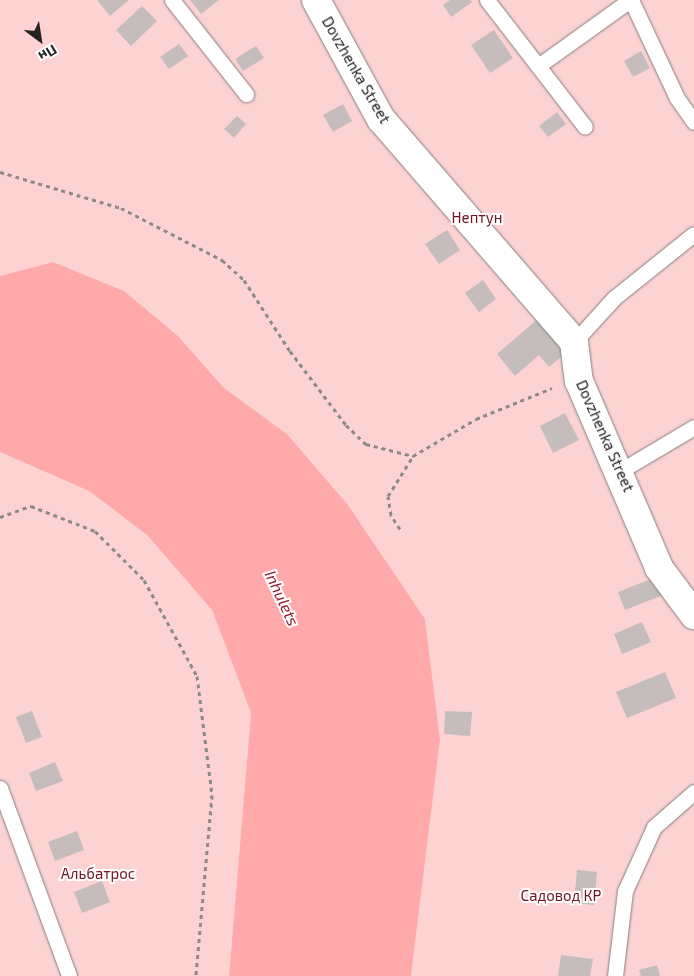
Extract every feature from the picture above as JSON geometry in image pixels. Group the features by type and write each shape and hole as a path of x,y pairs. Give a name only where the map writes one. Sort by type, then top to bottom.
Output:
{"street":[{"name":"Dovzhenka Street","path":"316,0 381,119 574,342 579,381 620,471 659,568 694,615"}],"lane":[{"path":"172,0 246,94"},
{"path":"487,0 585,126"},
{"path":"538,66 630,0 677,98 694,122"},
{"path":"574,342 614,298 694,234"},
{"path":"620,471 694,427"},
{"path":"0,788 69,976"},
{"path":"615,976 625,891 654,827 694,792"}],"path":[{"path":"0,172 121,208 222,260 244,280 290,351 346,425 366,444 413,456"},
{"path":"400,529 391,515 388,496 413,456 476,419 537,392 579,381"},
{"path":"0,517 31,506 95,531 144,580 197,676 212,795 196,976"}],"green space":[{"name":"Нептун","path":"0,0 694,0 694,976 411,976 440,740 425,619 348,505 287,434 224,388 178,336 124,291 53,262 0,276"},
{"name":"Альбатрос","path":"0,452 89,491 147,535 212,610 251,713 229,976 0,976"}],"water":[{"name":"Inhulets","path":"53,262 124,291 178,336 224,388 287,434 348,505 425,619 440,740 411,976 229,976 251,713 212,610 147,535 89,491 0,452 0,276"}],"building":[{"path":"97,0 129,0 110,16"},
{"path":"190,0 219,0 201,14"},
{"path":"450,0 470,0 472,2 451,17 443,5"},
{"path":"142,6 157,21 131,46 116,30"},
{"path":"494,30 513,58 490,73 471,45"},
{"path":"179,44 188,56 169,69 160,57"},
{"path":"256,46 264,58 243,71 235,59"},
{"path":"641,51 650,68 633,77 624,61"},
{"path":"343,104 352,121 333,132 323,115"},
{"path":"557,112 566,124 548,137 539,126"},
{"path":"237,116 246,124 234,138 224,129"},
{"path":"447,230 460,250 439,264 425,244"},
{"path":"483,280 496,299 479,312 465,293"},
{"path":"539,318 567,352 549,367 539,355 515,376 497,354"},
{"path":"565,413 579,440 553,453 540,426"},
{"path":"656,577 663,595 625,610 618,592"},
{"path":"642,622 651,642 622,654 614,634"},
{"path":"665,672 676,698 627,718 616,692"},
{"path":"32,711 42,737 26,743 16,717"},
{"path":"445,711 472,712 470,736 444,734"},
{"path":"55,762 63,781 36,791 29,773"},
{"path":"77,831 84,850 55,861 48,842"},
{"path":"577,870 597,872 594,905 574,903"},
{"path":"102,881 110,902 82,913 74,892"},
{"path":"561,955 593,959 590,976 558,976"},
{"path":"657,965 660,976 641,976 639,970"}],"park label":[{"name":"Садовод КР","path":"561,896"}]}
